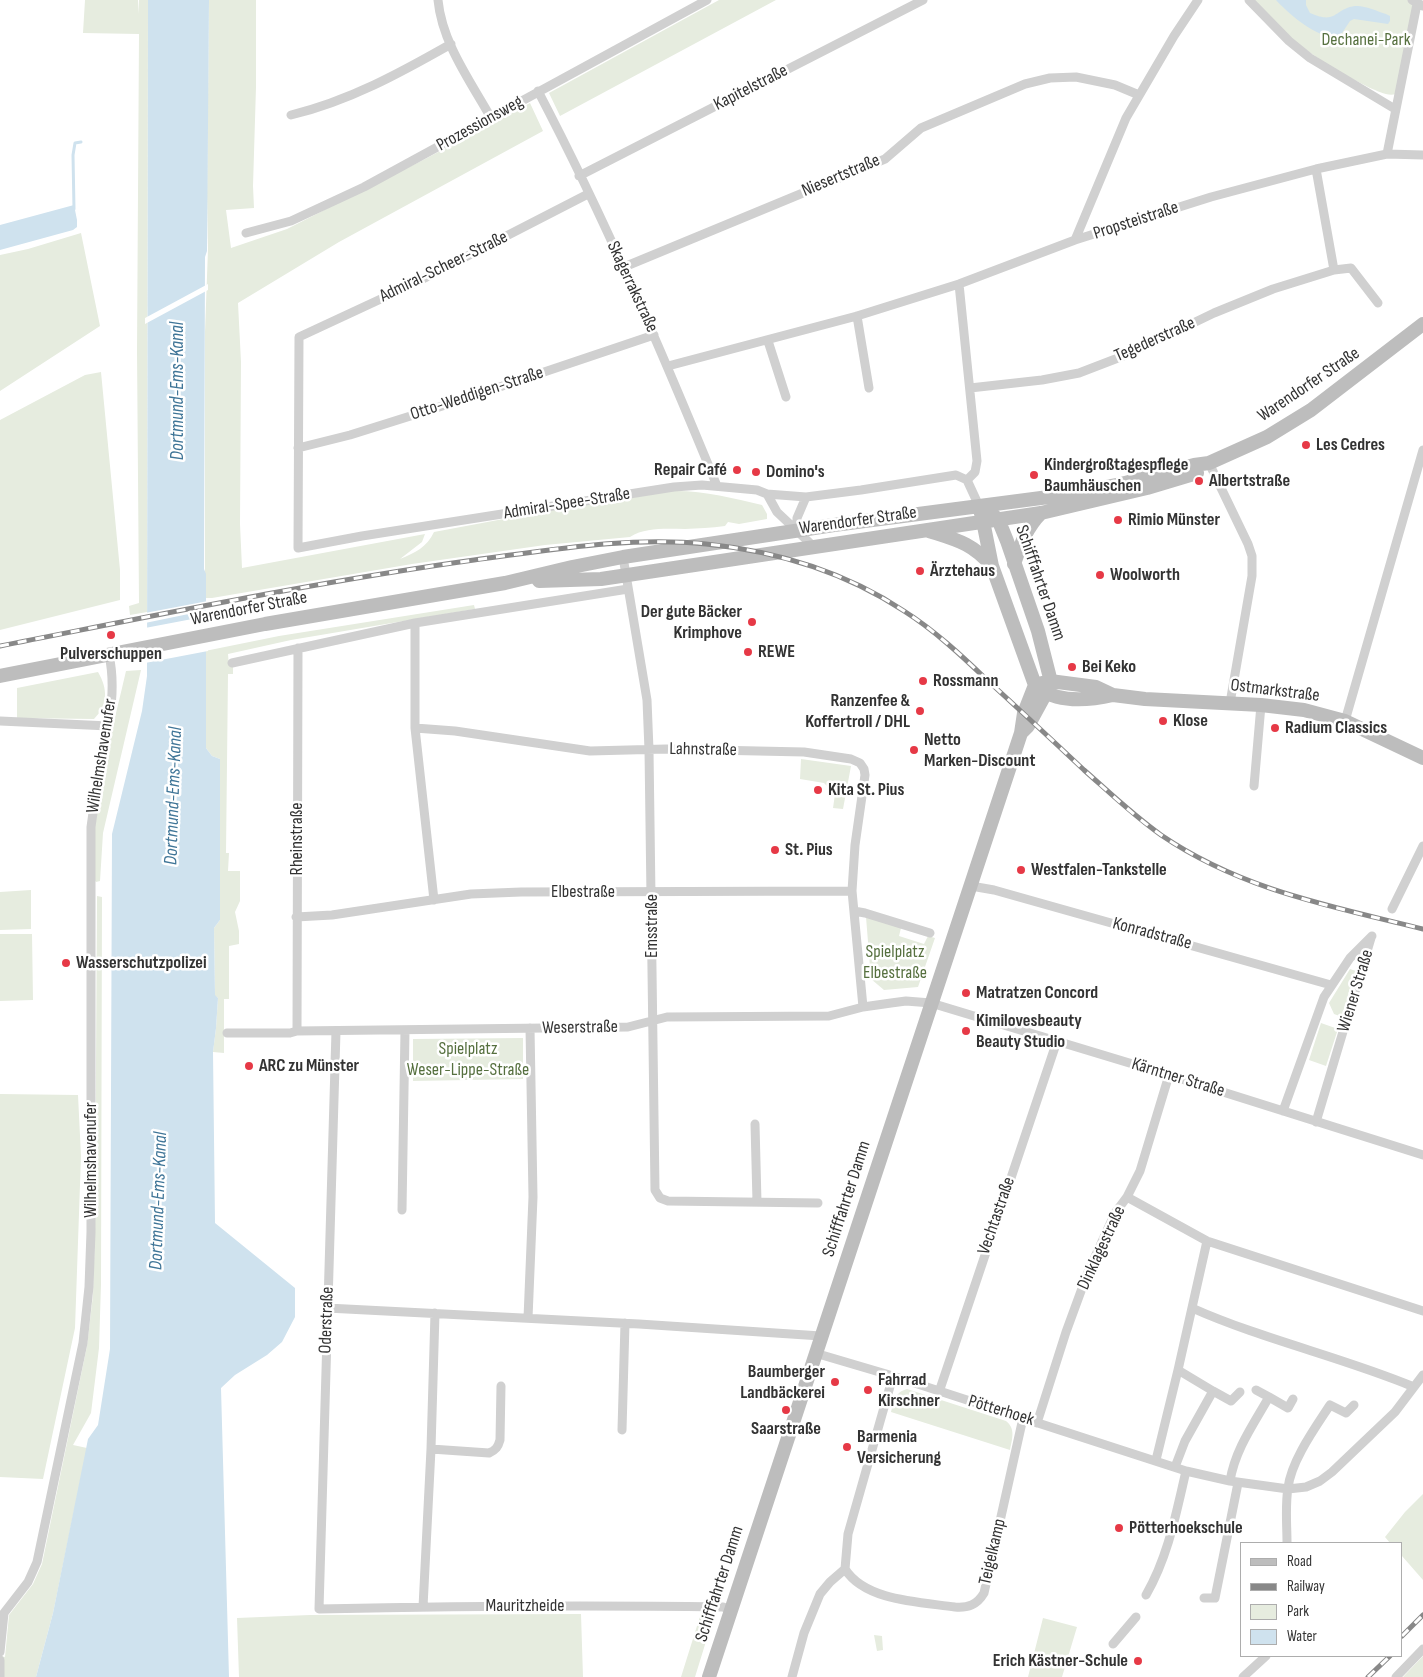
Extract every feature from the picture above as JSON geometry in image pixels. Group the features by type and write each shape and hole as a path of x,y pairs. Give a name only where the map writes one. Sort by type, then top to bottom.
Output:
{"main road":[{"name":"Warendorfer Straße","path":"0,676 212,634 505,583 572,567 796,530 1064,495 1121,484 1194,465 1209,463 1268,436 1311,410 1421,329"},
{"name":"Warendorfer Straße","path":"505,583 601,579 627,582 813,546 1041,513 1068,508 1197,474 1209,463"},
{"name":"Schifffahrter Damm","path":"709,1677 1022,733 1028,726 1044,686 1038,631 998,519 979,506"},
{"name":"Schifffahrter Damm","path":"979,506 984,521 992,566 1044,686"},
{"path":"1014,564 1024,535 1031,523 1041,513"},
{"path":"926,530 968,544 992,566"},
{"name":"Ostmarkstraße","path":"1044,686 1096,687 1113,695 1145,699 1261,705 1304,710 1345,721 1423,758"}],"street":[{"path":"438,0 450,44 491,118"},
{"name":"Prozessionsweg","path":"246,233 291,221 364,187 707,0"},
{"name":"Kapitelstraße","path":"579,176 923,0"},
{"path":"1075,240 1126,118 1174,36 1198,0"},
{"path":"1249,0 1289,41 1310,58 1395,109"},
{"path":"1386,154 1417,3"},
{"path":"292,115 370,88 450,44"},
{"name":"Niesertstraße","path":"624,267 885,159 921,128 1025,84 1050,78 1076,77 1115,85 1139,95"},
{"name":"Skagerrakstraße","path":"538,91 624,267 668,366 717,486"},
{"name":"Propsteistraße","path":"668,366 857,316 959,284 1075,240 1211,197 1386,154 1423,155"},
{"path":"1316,170 1334,270 1351,268 1378,303"},
{"name":"Admiral-Scheer-Straße","path":"298,448 299,336 413,284 588,194"},
{"name":"Tegederstraße","path":"970,388 1042,380 1079,372 1131,353 1214,313 1273,289 1334,270"},
{"path":"959,284 977,461 975,472 967,480 979,506"},
{"path":"857,316 869,388"},
{"name":"Otto-Weddigen-Straße","path":"298,448 350,435 455,402 654,335"},
{"path":"768,341 786,397"},
{"name":"Admiral-Spee-Straße","path":"298,448 298,548 362,536 674,487 717,486 757,490 768,494"},
{"path":"1345,721 1423,450"},
{"path":"1209,463 1252,556 1252,576 1230,703"},
{"name":"Warendorfer Straße","path":"768,494 806,497 956,475 967,480"},
{"path":"768,494 777,512 813,546"},
{"name":"Warendorfer Straße","path":"796,530 797,518 806,497"},
{"name":"Emsstraße","path":"624,558 647,700 650,750 655,1190 660,1198 668,1201 818,1203"},
{"name":"Warendorfer Straße","path":"232,663 415,623 627,582"},
{"path":"415,623 416,728 434,900"},
{"name":"Rheinstraße","path":"297,1031 298,648"},
{"name":"Wilhelmshavenufer","path":"0,1652 2,1612 28,1582 37,1562 82,1343 89,1287 91,1232 91,828 112,703 113,673 110,655"},
{"path":"1254,786 1261,705"},
{"path":"0,721 109,726"},
{"name":"Lahnstraße","path":"416,728 455,730 590,751 804,752 851,759 860,764 864,769 865,776 855,845 852,891"},
{"path":"1392,909 1423,846"},
{"name":"Konradstraße","path":"971,886 994,890 1281,970 1331,986"},
{"path":"852,891 863,1007"},
{"name":"Elbestraße","path":"296,917 332,916 471,894 521,892 852,891"},
{"path":"854,911 930,933"},
{"name":"Wiener Straße","path":"1283,1111 1324,997 1350,958 1372,936 1316,1122"},
{"name":"Weserstraße","path":"227,1033 628,1027 668,1018 829,1016 863,1007 906,1001 932,1003"},
{"name":"Kärntner Straße","path":"932,1003 1170,1075 1316,1122 1423,1153"},
{"path":"528,1318 533,1197 530,1028"},
{"path":"402,1210 405,1030"},
{"name":"Oderstraße","path":"318,1609 336,1031"},
{"name":"Vechtastraße","path":"939,1392 1057,1041"},
{"name":"Dinklagestraße","path":"1038,1423 1066,1332 1088,1272 1115,1213 1127,1197 1140,1171 1170,1075"},
{"path":"756,1124 756,1202"},
{"path":"1127,1197 1207,1241 1423,1312"},
{"path":"1156,1460 1207,1241"},
{"path":"327,1308 625,1323 821,1336"},
{"path":"1192,1308 1220,1320 1355,1364 1414,1387"},
{"path":"423,1607 431,1448 435,1313"},
{"path":"622,1430 625,1323"},
{"name":"Pötterhoek","path":"816,1353 1186,1471 1234,1482 1288,1489 1306,1487 1320,1481 1332,1472 1383,1424 1423,1374"},
{"path":"1178,1370 1231,1401 1240,1392"},
{"path":"792,1677 804,1633 820,1594 845,1569 848,1534 893,1376"},
{"path":"431,1448 489,1454 494,1451 498,1447 500,1440 501,1386"},
{"path":"1256,1390 1288,1408 1293,1399"},
{"path":"1175,1467 1185,1441 1213,1391"},
{"path":"1204,1598 1216,1598 1234,1482 1234,1460 1269,1397"},
{"path":"1287,1542 1290,1476 1309,1436 1326,1402 1346,1413 1354,1405"},
{"name":"Teigelkamp","path":"845,1569 848,1575 861,1586 886,1596 964,1608 978,1602 984,1593 1023,1418"},
{"path":"1146,1595 1161,1566 1172,1532 1186,1471"},
{"name":"Mauritzheide","path":"318,1609 675,1606 722,1607 731,1610"},
{"path":"1113,1644 1136,1617"},
{"path":"1396,1677 1423,1649"},
{"path":"1243,1677 1265,1657"},
{"path":"0,1660 0,1677"}],"green space":[{"path":"85,0 138,0 139,14 139,0 148,0 147,612 130,615 129,606 139,603 137,351 139,34 83,33"},
{"path":"209,0 256,0 254,208 226,210 231,248 287,229 530,103 543,131 339,242 238,303 241,362 240,524 242,568 425,534 422,542 400,559 420,549 428,542 434,532 546,511 671,491 706,493 762,505 767,514 767,519 739,524 728,522 725,526 715,527 649,530 630,537 545,545 412,564 205,598 205,332 208,249"},
{"path":"719,0 776,0 560,116 549,93"},
{"name":"Dechanei-Park","path":"1254,0 1410,0 1414,4 1396,94 1386,94 1370,88 1318,58 1289,36"},
{"path":"81,233 100,326 0,391 0,255 28,249"},
{"path":"101,372 120,570 120,600 0,630 0,420 85,375"},
{"path":"474,605 475,609 291,640 228,654 229,666 233,666 233,674 228,674 226,853 229,853 228,871 240,871 240,901 235,912 239,931 239,944 229,946 229,999 224,999 224,1053 213,1052 218,998 215,996 214,928 220,920 220,759 212,756 206,748 205,651 279,636"},
{"path":"141,670 103,833 100,881 96,882 93,877 93,832 104,768 126,671"},
{"path":"98,672 104,685 105,697 99,714 94,719 17,718 17,688"},
{"path":"801,759 851,766 843,809 833,808 835,794 824,783 800,779"},
{"path":"31,890 31,929 0,930 0,892"},
{"path":"97,896 102,897 101,1284 99,1348 91,1413 73,1445 87,1448 53,1613 36,1677 0,1677 0,1656 5,1657 9,1615 33,1584 42,1564 87,1346 93,1295 95,1232"},
{"name":"Spielplatz Elbestraße","path":"866,917 901,928 899,936 924,944 928,936 935,938 918,987 884,990 871,979"},
{"path":"0,934 32,934 33,1000 0,1001"},
{"path":"1350,969 1359,972 1345,1018 1334,1014 1329,1003"},
{"path":"1321,1023 1338,1029 1326,1066 1309,1060"},
{"name":"Spielplatz Weser-Lippe-Straße","path":"523,1038 523,1079 413,1081 413,1039"},
{"path":"0,1094 78,1095 81,1156 75,1328 43,1479 0,1477"},
{"path":"907,1389 1006,1421 1012,1431 1010,1450 891,1412 897,1395"},
{"path":"1423,1494 1423,1580 1403,1557 1403,1542 1389,1542 1385,1537 1405,1512"},
{"path":"716,1609 695,1677 681,1677 702,1610"},
{"path":"581,1614 583,1677 239,1677 237,1618 310,1615"},
{"path":"1043,1618 1077,1627 1062,1677 1028,1677"},
{"path":"874,1635 882,1636 883,1650 877,1651"},
{"path":"1423,1656 1423,1677 1403,1677"}],"water":[{"name":"Dortmund-Ems-Kanal","path":"148,0 209,0 207,251 205,257 204,569 206,574 206,748 212,756 220,759 220,920 214,928 215,995 218,998 213,1052 215,1223 295,1288 295,1317 282,1342 267,1355 235,1375 221,1388 229,1677 36,1677 53,1613 88,1439 98,1425 110,1349 112,834 142,711 147,676"},
{"path":"1276,0 1306,0 1310,13 1325,17 1331,17 1348,8 1362,6 1390,16 1390,21 1388,24 1354,19 1350,21 1342,33 1332,36 1324,35 1309,28"},
{"path":"74,205 77,227 73,230 0,250 0,225"}],"pier":[{"path":"208,284 208,290 145,324 145,318"},
{"path":"208,601 208,610 145,623 145,613"},
{"path":"208,616 208,651 145,663 145,628"}],"waterway":[{"path":"74,209 73,155 75,143 81,142"}],"railway":[{"path":"0,646 355,578 561,548 619,543 677,542 732,547 758,552 809,566 858,585 915,618 957,652 1131,812 1161,835 1192,854 1223,870 1288,894 1423,929"},
{"path":"1403,1635 1423,1615"},
{"path":"1368,1677 1389,1657"}],"place":[{"name":"Les Cedres","path":"1306,445"},
{"name":"Repair Café","path":"737,470"},
{"name":"Domino's","path":"756,472"},
{"name":"Kindergroßtagespflege Baumhäuschen","path":"1034,475"},
{"name":"Albertstraße","path":"1199,481"},
{"name":"Rimio Münster","path":"1118,520"},
{"name":"Ärztehaus","path":"920,571"},
{"name":"Woolworth","path":"1100,575"},
{"name":"Der gute Bäcker Krimphove","path":"752,622"},
{"name":"Pulverschuppen","path":"111,635"},
{"name":"REWE","path":"748,652"},
{"name":"Bei Keko","path":"1072,667"},
{"name":"Rossmann","path":"923,681"},
{"name":"Ranzenfee & Koffertroll / DHL","path":"920,711"},
{"name":"Klose","path":"1163,721"},
{"name":"Radium Classics","path":"1275,728"},
{"name":"Netto Marken-Discount","path":"914,750"},
{"name":"Kita St. Pius","path":"818,790"},
{"name":"St. Pius","path":"775,850"},
{"name":"Westfalen-Tankstelle","path":"1021,870"},
{"name":"Wasserschutzpolizei","path":"66,963"},
{"name":"Matratzen Concord","path":"966,993"},
{"name":"Kimilovesbeauty Beauty Studio","path":"966,1031"},
{"name":"ARC zu Münster","path":"249,1066"},
{"name":"Baumberger Landbäckerei","path":"835,1382"},
{"name":"Fahrrad Kirschner","path":"868,1390"},
{"name":"Saarstraße","path":"786,1410"},
{"name":"Barmenia Versicherung","path":"847,1447"},
{"name":"Pötterhoekschule","path":"1119,1528"},
{"name":"Erich Kästner-Schule","path":"1138,1661"}]}
